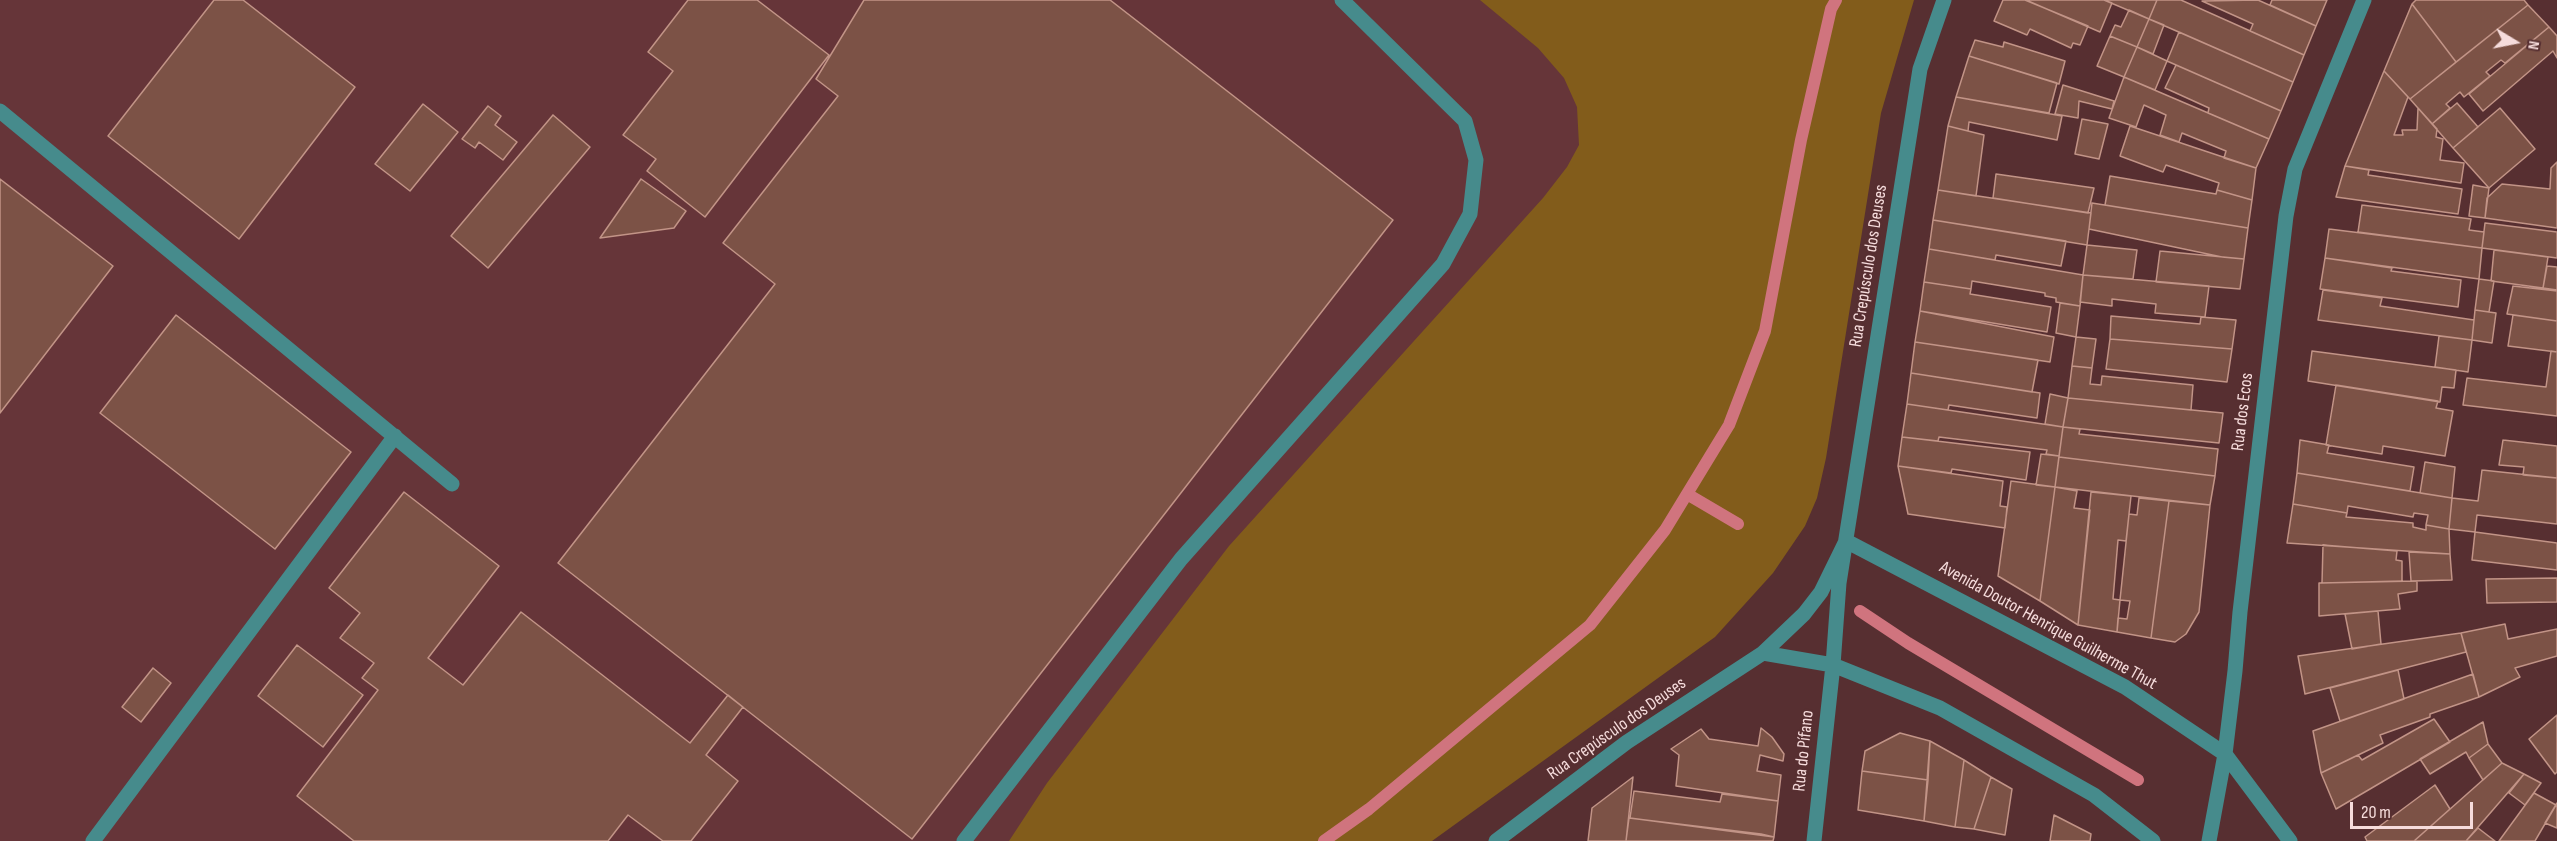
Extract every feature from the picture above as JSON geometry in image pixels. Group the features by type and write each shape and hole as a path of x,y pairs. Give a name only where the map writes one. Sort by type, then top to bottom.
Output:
{"street":[{"path":"964,841 1180,559 1443,264 1470,214 1476,160 1465,121 1342,0"},
{"name":"Rua Crepúsculo dos Deuses","path":"1833,665 1839,583 1845,541 1920,69 1944,0"},
{"name":"Rua dos Ecos","path":"2209,841 2225,754 2288,204 2295,169 2364,0"},
{"path":"0,111 452,484"},
{"path":"93,841 395,436"},
{"name":"Rua Crepúsculo dos Deuses","path":"1496,841 1627,742 1762,653 1803,614 1821,592 1845,541"},
{"name":"Avenida Doutor Henrique Guilherme Thut","path":"1845,541 2125,687 2225,754 2290,841"},
{"path":"1762,653 1833,665 1940,708 2094,795 2153,841"},
{"name":"Rua do Pífano","path":"1814,841 1833,665"}],"shaded area":[{"path":"0,0 1813,0 1293,841 0,841"},
{"path":"1480,0 1914,0 1881,113 1826,458 1817,498 1805,526 1773,573 1715,637 1432,841 1009,841 1047,783 1229,546 1543,198 1567,167 1579,145 1577,107 1564,78 1538,48"}],"building":[{"path":"214,0 243,0 355,87 239,239 108,136"},
{"path":"688,0 757,0 829,55 705,217 647,171 656,159 623,135 673,71 648,52"},
{"path":"864,0 1110,0 1393,220 912,839 558,563 775,284 723,243 838,96 816,79"},
{"path":"2003,0 2025,0 2088,26 2080,45 2073,43 2071,48 2030,29 2027,35 1994,21"},
{"path":"2026,0 2104,0 2112,3 2100,32"},
{"path":"2104,0 2157,0 2149,19"},
{"path":"2157,0 2181,0 2304,55 2293,82 2149,19"},
{"path":"2258,0 2316,26 2304,55 2250,31 2253,24 2202,1"},
{"path":"2272,0 2327,0 2316,26 2270,5"},
{"path":"2416,0 2524,0 2528,5 2456,62 2412,4"},
{"path":"2412,4 2456,62 2410,99 2384,71"},
{"path":"2528,5 2549,27 2505,63 2501,60 2486,72 2490,76 2464,97 2460,92 2446,104 2450,108 2432,124 2410,99"},
{"path":"2129,10 2149,19 2137,47 2110,36 2115,25 2121,27"},
{"path":"2149,19 2164,25 2153,54 2137,47"},
{"path":"2549,27 2557,36 2557,58 2553,51 2483,111 2469,94"},
{"path":"2179,32 2293,82 2281,111 2167,61"},
{"path":"2110,36 2137,47 2124,77 2097,66"},
{"path":"1975,40 2003,47 2004,42 2065,61 2059,84 1969,56"},
{"path":"2137,47 2167,61 2155,90 2124,77"},
{"path":"1969,56 2057,83 2049,113 1956,97"},
{"path":"2176,65 2281,111 2269,139 2208,113 2209,108 2165,88"},
{"path":"2384,71 2408,97 2394,135 2403,135 2402,130 2417,130 2418,108 2437,129 2436,137 2443,139 2440,160 2464,163 2461,183 2345,166"},
{"path":"2124,77 2269,139 2256,168 2224,158 2226,151 2182,133 2179,142 2160,135 2166,115 2144,105 2136,127 2109,118"},
{"path":"2063,85 2114,101 2112,109 2079,101 2078,118 2055,114"},
{"path":"1956,97 2062,116 2057,140 1969,122 1968,131 1948,126"},
{"path":"2457,103 2478,127 2453,148 2432,124"},
{"path":"423,104 458,132 410,191 375,164"},
{"path":"488,106 501,116 495,125 517,142 503,160 479,142 475,148 462,139"},
{"path":"2500,108 2535,149 2489,188 2453,148"},
{"path":"553,115 590,147 488,268 451,236"},
{"path":"2082,119 2108,124 2099,159 2075,154"},
{"path":"1948,126 1984,135 1976,196 1938,190"},
{"path":"2130,126 2256,168 2252,200 2217,190 2219,183 2166,165 2163,172 2120,156"},
{"path":"2557,162 2557,228 2485,218 2487,198 2502,184 2550,189 2551,168"},
{"path":"2345,166 2369,170 2368,175 2462,189 2458,214 2336,197"},
{"path":"1996,174 2094,188 2088,213 1993,198"},
{"path":"2110,176 2216,194 2217,190 2252,200 2248,228 2105,205"},
{"path":"0,179 113,266 0,413"},
{"path":"641,179 686,211 674,228 600,238"},
{"path":"2473,185 2489,188 2485,218 2469,216"},
{"path":"1938,190 2091,213 2087,245 1933,220"},
{"path":"2092,203 2248,228 2244,259 2222,257 2089,229"},
{"path":"2362,205 2471,219 2469,230 2484,232 2482,248 2358,232"},
{"path":"1933,220 2066,241 2061,266 1996,255 1995,260 1929,249"},
{"path":"2485,223 2557,232 2557,258 2482,248"},
{"path":"2329,229 2482,248 2479,279 2325,258"},
{"path":"2087,245 2137,250 2133,279 2083,275"},
{"path":"1929,249 2083,275 2080,306 2056,302 2056,298 2045,296 2045,293 1972,281 1971,289 1924,282"},
{"path":"2494,250 2548,257 2543,288 2491,281"},
{"path":"2160,251 2244,259 2240,289 2156,282"},
{"path":"2325,258 2392,268 2391,271 2461,280 2458,307 2320,289"},
{"path":"2547,266 2557,267 2557,290 2543,288"},
{"path":"2083,275 2209,286 2205,317 2155,313 2156,304 2112,299 2112,306 2080,302"},
{"path":"2479,279 2494,281 2489,312 2475,310"},
{"path":"1924,282 1971,289 1970,294 2051,307 2047,332 1920,311"},
{"path":"2513,286 2557,291 2557,321 2507,314"},
{"path":"2323,290 2382,298 2380,306 2474,320 2472,340 2318,320"},
{"path":"2060,303 2080,306 2076,337 2056,333"},
{"path":"2475,310 2496,313 2492,343 2472,340"},
{"path":"1920,311 2054,337 2050,362 1915,342"},
{"path":"176,315 351,452 275,549 100,413"},
{"path":"2513,315 2557,321 2557,352 2508,346"},
{"path":"2111,316 2200,324 2201,317 2236,320 2232,349 2110,339"},
{"path":"2439,336 2472,340 2468,372 2435,367"},
{"path":"2076,337 2096,339 2092,368 2072,366"},
{"path":"2110,339 2232,349 2227,382 2106,369"},
{"path":"1915,342 2038,360 2032,392 1911,373"},
{"path":"2312,351 2456,370 2454,388 2442,387 2440,402 2308,381"},
{"path":"2551,351 2557,352 2557,416 2463,405 2467,378 2546,387"},
{"path":"2072,366 2092,368 2090,384 2101,385 2102,376 2193,385 2191,410 2068,398"},
{"path":"1911,373 2040,393 2037,418 1949,405 1948,410 1907,404"},
{"path":"2336,385 2438,401 2436,408 2453,411 2445,456 2383,446 2382,454 2326,445"},
{"path":"2050,394 2068,398 2063,427 2045,424"},
{"path":"2068,398 2223,413 2219,443 2063,427"},
{"path":"1907,404 2063,427 2059,456 2046,454 2047,450 1939,437 1938,441 1902,437"},
{"path":"2063,427 2080,429 2079,434 2218,449 2215,476 2059,457"},
{"path":"1902,437 2030,452 2026,480 1952,469 1951,473 1898,466"},
{"path":"2300,440 2329,445 2327,453 2414,467 2410,491 2297,473"},
{"path":"2503,440 2557,446 2557,478 2523,475 2524,467 2499,465"},
{"path":"2041,454 2059,456 2055,487 2036,485"},
{"path":"2059,457 2215,476 2210,505 2055,487"},
{"path":"2425,462 2455,467 2452,498 2420,493"},
{"path":"1898,466 2003,481 2000,506 2007,507 2005,528 1908,514"},
{"path":"2482,470 2557,478 2557,524 2477,515 2475,532 2449,529 2452,498 2478,501"},
{"path":"2297,473 2452,498 2449,529 2426,525 2428,515 2414,513 2413,517 2348,506 2347,513 2293,504"},
{"path":"2011,481 2055,487 2040,601 1998,576"},
{"path":"2055,487 2077,491 2074,508 2090,510 2078,625 2040,601"},
{"path":"404,492 499,566 428,658 463,685 521,612 690,743 728,695 743,707 706,755 738,781 691,841 663,841 628,815 608,841 354,841 297,796 378,690 362,678 374,663 340,638 360,613 329,588"},
{"path":"2091,492 2131,496 2126,541 2118,540 2113,599 2120,600 2117,632 2078,625"},
{"path":"2139,498 2169,501 2151,638 2117,632 2118,618 2127,619 2130,601 2120,600 2129,514 2137,515"},
{"path":"2169,501 2210,505 2199,612 2186,634 2175,642 2151,638"},
{"path":"2293,504 2347,513 2346,517 2413,523 2413,527 2426,530 2426,525 2449,529 2450,554 2287,543"},
{"path":"2475,532 2557,543 2557,570 2472,560"},
{"path":"2323,545 2397,551 2396,560 2402,561 2402,581 2322,583"},
{"path":"2409,552 2450,554 2452,580 2411,581"},
{"path":"2557,578 2557,602 2487,603 2486,579"},
{"path":"2417,581 2417,591 2398,594 2400,609 2319,616 2319,583"},
{"path":"2378,611 2381,644 2352,649 2345,614"},
{"path":"2505,624 2508,639 2557,629 2557,656 2515,668 2520,677 2479,697 2461,633"},
{"path":"2461,633 2466,652 2305,694 2298,656"},
{"path":"297,645 363,695 323,747 258,696"},
{"path":"153,668 171,683 141,722 122,707"},
{"path":"2398,670 2404,699 2340,721 2330,688"},
{"path":"2473,674 2479,697 2380,735 2383,743 2321,773 2313,731"},
{"path":"2557,715 2557,772 2555,774 2529,739"},
{"path":"2434,719 2450,742 2336,809 2321,773 2358,755 2362,760"},
{"path":"2483,722 2488,744 2469,758 2466,752 2430,774 2420,759"},
{"path":"1761,728 1772,737 1784,754 1783,761 1760,755 1757,771 1781,775 1778,801 1676,786 1679,755 1671,749 1701,729 1709,739 1758,746"},
{"path":"1900,733 1930,741 1928,780 1862,771 1865,751"},
{"path":"1930,741 1964,760 1955,827 1924,821"},
{"path":"2488,744 2502,763 2483,780 2469,758"},
{"path":"1964,760 1991,777 1974,829 1955,827"},
{"path":"2502,763 2524,774 2466,841 2414,841"},
{"path":"1862,771 1928,780 1924,821 1858,810"},
{"path":"2524,774 2541,783 2525,805 2509,793"},
{"path":"1633,777 1626,841 1588,841 1592,808"},
{"path":"1991,777 2012,789 2005,835 1974,829"},
{"path":"2435,785 2450,809 2414,841 2367,841 2365,837"},
{"path":"1634,791 1720,802 1722,794 1778,801 1774,837 1630,818"},
{"path":"2534,793 2556,805 2535,841 2499,841"},
{"path":"2557,803 2557,828 2545,823"},
{"path":"2054,815 2091,834 2090,841 2050,841"},
{"path":"1629,818 1774,837 1773,841 1626,841"},
{"path":"2478,828 2495,841 2466,841"}],"waterway":[{"path":"1324,841 1369,809 1590,625 1665,530 1729,425 1765,331 1801,140 1831,9 1836,0"},
{"path":"1687,494 1738,524"},
{"path":"1860,611 1908,643 2138,780"}]}
